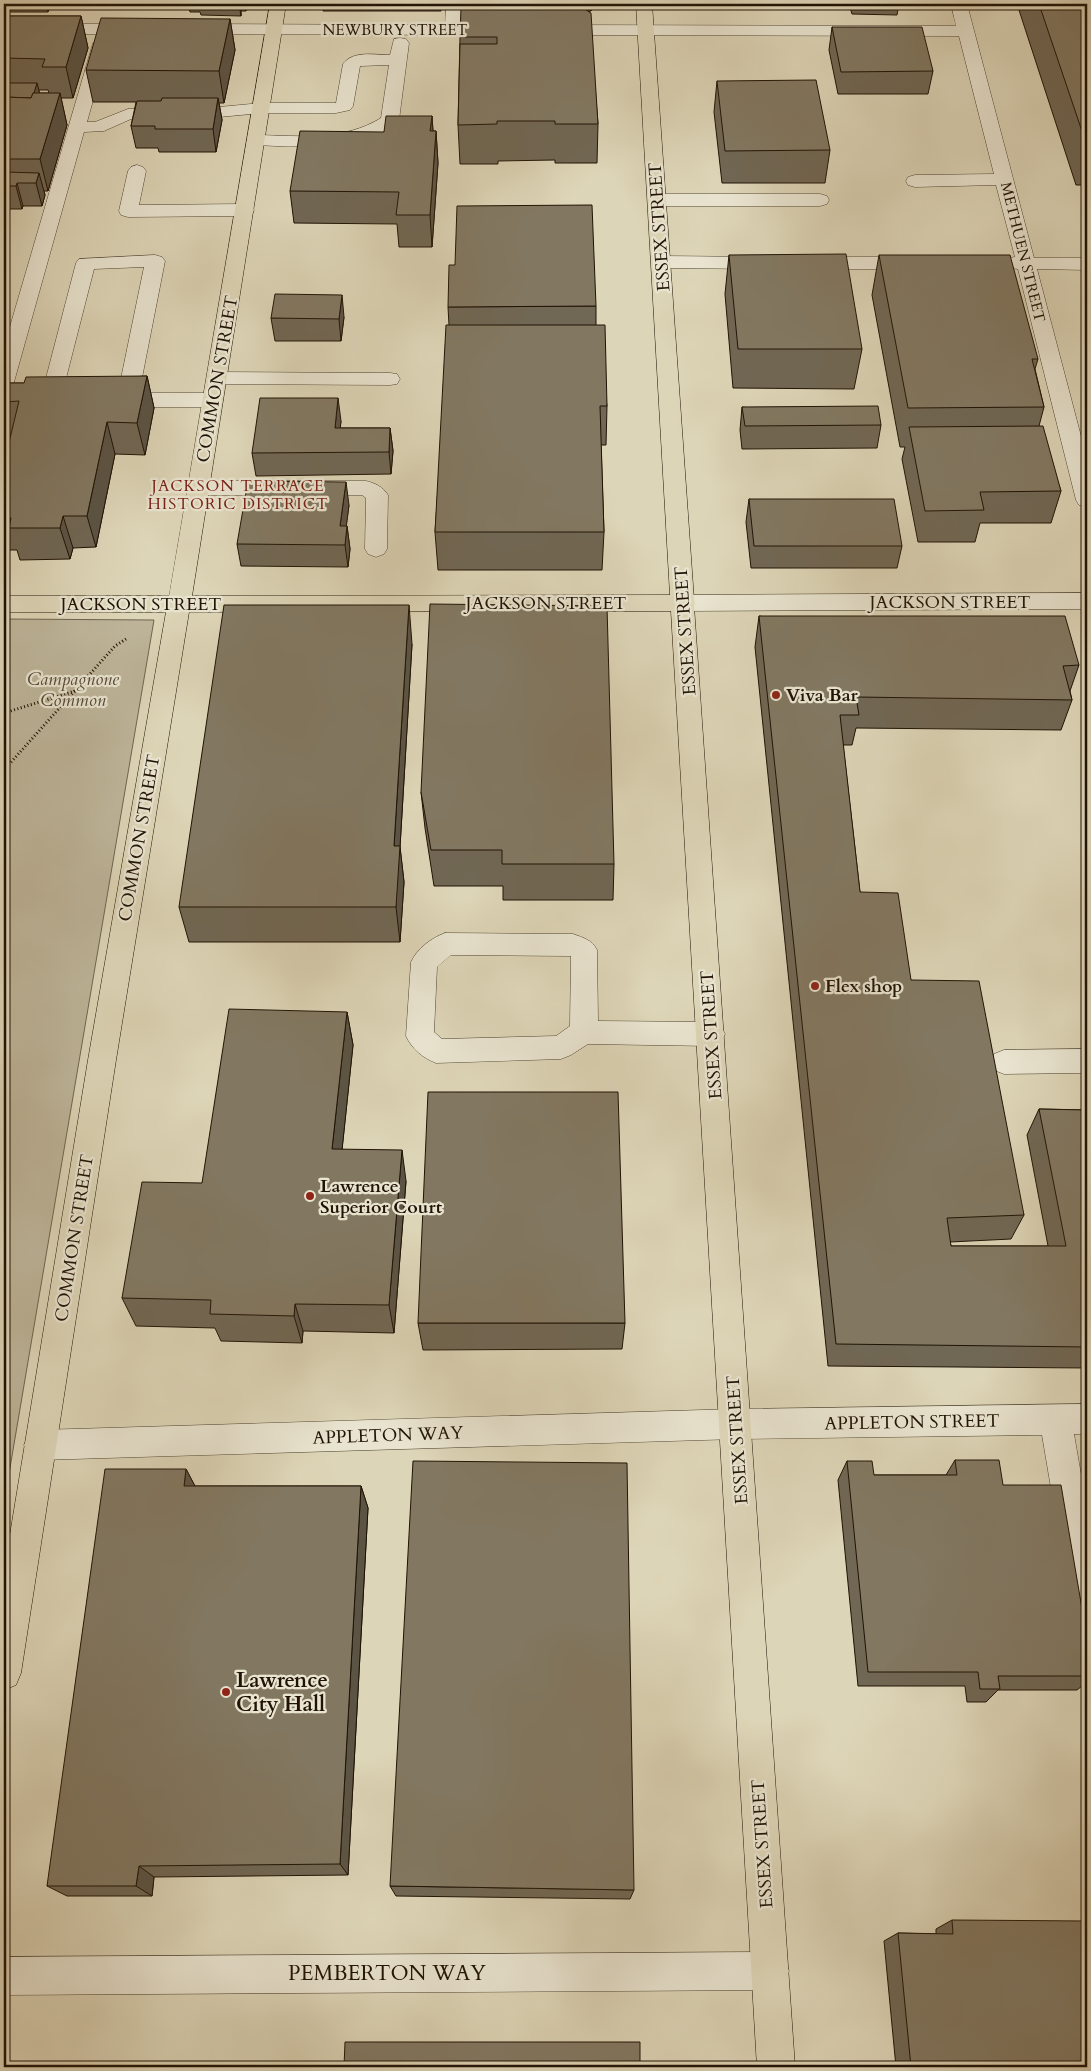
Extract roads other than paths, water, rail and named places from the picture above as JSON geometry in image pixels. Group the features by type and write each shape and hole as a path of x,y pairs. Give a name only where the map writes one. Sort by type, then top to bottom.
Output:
{"main road":[{"name":"COMMON STREET","path":"4,1673 102,1060 257,140 278,4"},
{"name":"ESSEX STREET","path":"644,4 684,603 776,2067"},
{"name":"JACKSON STREET","path":"4,604 684,603"}],"street":[{"path":"453,30 454,4"},
{"name":"METHUEN STREET","path":"959,4 1087,500"},
{"path":"4,28 154,29"},
{"path":"4,382 104,29"},
{"name":"NEWBURY STREET","path":"174,29 511,30"},
{"path":"257,140 328,141 380,128 390,120 394,104 397,60 402,30"},
{"path":"540,30 966,31"},
{"path":"77,127 98,127 128,114 219,112 262,108 336,108 344,106 352,64 359,60 397,60"},
{"path":"336,108 339,117 346,125 362,133"},
{"path":"137,171 128,211 245,210"},
{"path":"914,181 1004,179"},
{"path":"657,200 820,200"},
{"path":"127,400 155,261 86,263 50,401 213,400"},
{"path":"661,262 936,263"},
{"path":"995,263 1087,264"},
{"path":"217,378 390,379"},
{"path":"198,488 366,488 377,495 376,549"},
{"name":"JACKSON STREET","path":"684,603 1087,601"},
{"path":"584,1032 584,950 573,944 445,944 424,962 420,1036 436,1051 561,1047 584,1032 711,1034"},
{"path":"1004,1062 1087,1061"},
{"name":"APPLETON STREET","path":"736,1424 1087,1418"},
{"path":"1055,1419 1087,1600"},
{"name":"APPLETON WAY","path":"40,1445 736,1424"},
{"name":"PEMBERTON WAY","path":"4,1976 770,1971"}],"place":[{"name":"Viva Bar","path":"776,695"},
{"name":"Flex shop","path":"815,986"},
{"name":"Lawrence Superior Court","path":"310,1196"},
{"name":"Lawrence City Hall","path":"226,1692"}],"district":[{"name":"JACKSON TERRACE HISTORIC DISTRICT","path":"238,494"}],"park label":[{"name":"Campagnone Common","path":"73,690"}]}
